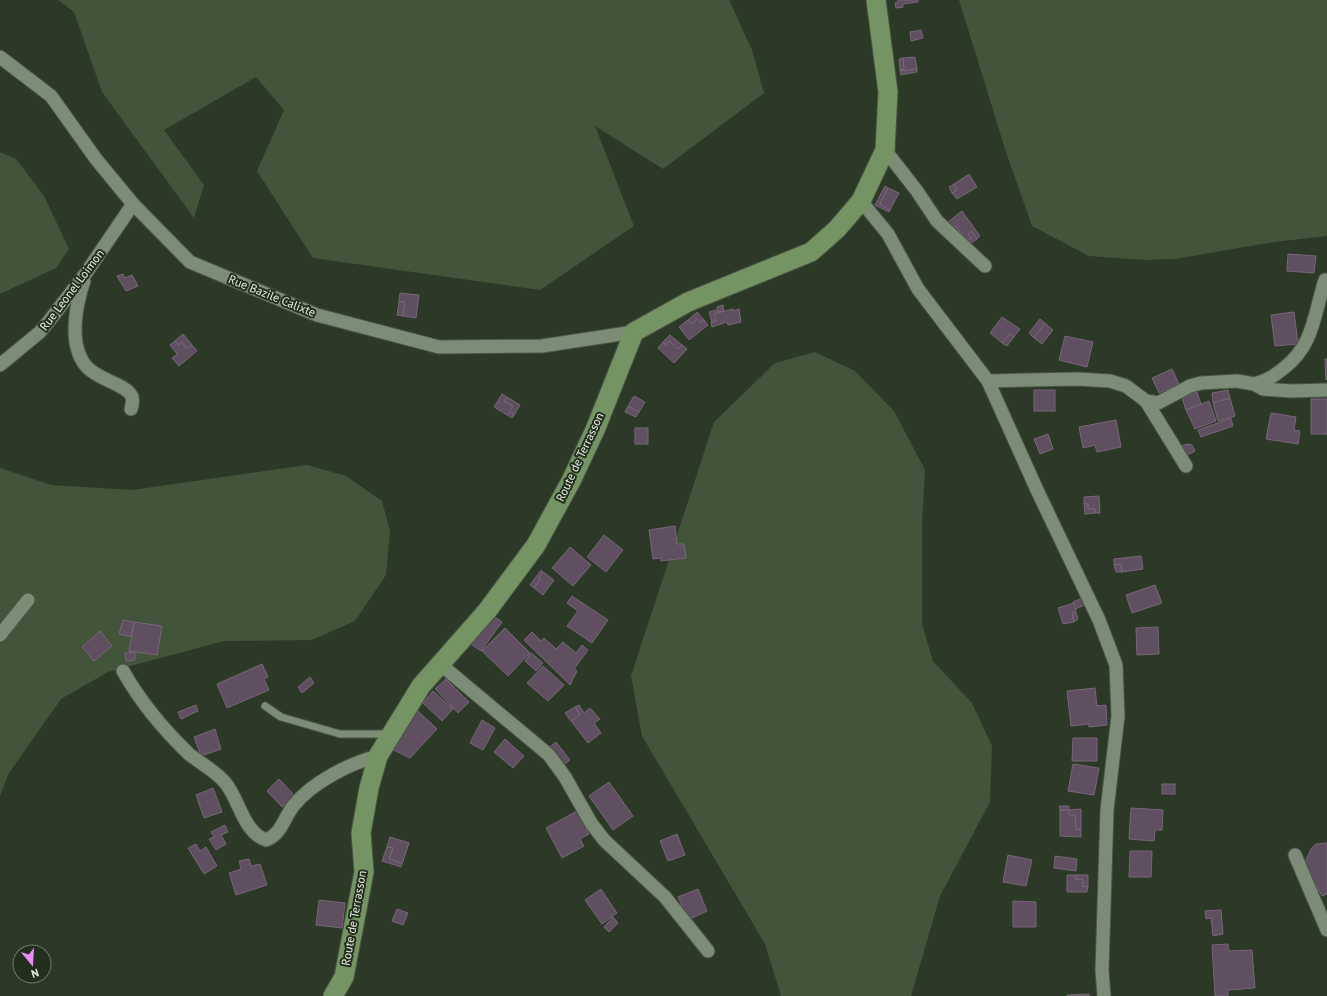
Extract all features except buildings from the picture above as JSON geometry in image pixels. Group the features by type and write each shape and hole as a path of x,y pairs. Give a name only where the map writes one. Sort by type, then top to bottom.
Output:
{"street":[{"path":"634,332 688,302 811,252 837,229 860,201 885,150 888,92 876,0"},
{"name":"Rue Bazile Calixte","path":"0,57 51,96 96,159 133,204 190,262 317,315 439,346 542,346 634,332"},
{"path":"885,150 917,191 937,221 985,266"},
{"path":"860,201 888,234 918,289 988,381 1037,490 1099,620 1116,665 1118,716 1107,810 1102,970 1104,996"},
{"name":"Rue Leonel Loimon","path":"0,365 40,332 86,273 133,204"},
{"path":"86,273 80,293 76,316 77,346 79,355 94,374 115,383 131,394 133,399 131,410"},
{"path":"1254,384 1272,377 1292,362 1302,351 1312,329 1325,280"},
{"name":"Route de Terrasson","path":"333,996 344,977 364,872 361,833 369,788 378,756 390,734 422,686 486,610 536,545 572,481 595,430 634,332"},
{"path":"988,381 1077,379 1110,381 1126,386 1146,401 1186,466"},
{"path":"1146,401 1158,403 1190,386 1201,383 1237,381 1254,384 1263,389 1291,391 1327,390"},
{"path":"0,635 28,600"},
{"path":"440,664 549,755 565,777 591,823 604,840 665,897 708,951"},
{"path":"123,671 132,687 189,754 227,784 252,831 259,838 266,840 278,834 293,805 306,793 345,768 361,760 378,756"},
{"path":"1295,855 1327,930"}],"lane":[{"path":"265,706 281,717 340,734 390,734"}],"green space":[{"path":"58,0 729,0 752,50 764,93 663,169 595,126 634,226 540,290 313,258 257,171 284,110 256,77 164,130 204,185 194,218 102,92 74,12"},
{"path":"959,0 1327,0 1327,236 1274,242 1175,259 1145,260 1089,256 1032,226 1006,152"},
{"path":"0,152 16,159 44,196 69,249 56,268 0,294"},
{"path":"815,352 855,371 894,411 925,470 922,524 922,624 933,661 972,703 992,746 990,802 940,896 911,996 781,996 765,944 642,736 631,676 714,422 775,363"},
{"path":"307,465 346,476 382,501 390,531 386,575 355,621 312,640 224,641 108,672 61,699 9,773 0,796 0,468 51,485 132,490"}]}
